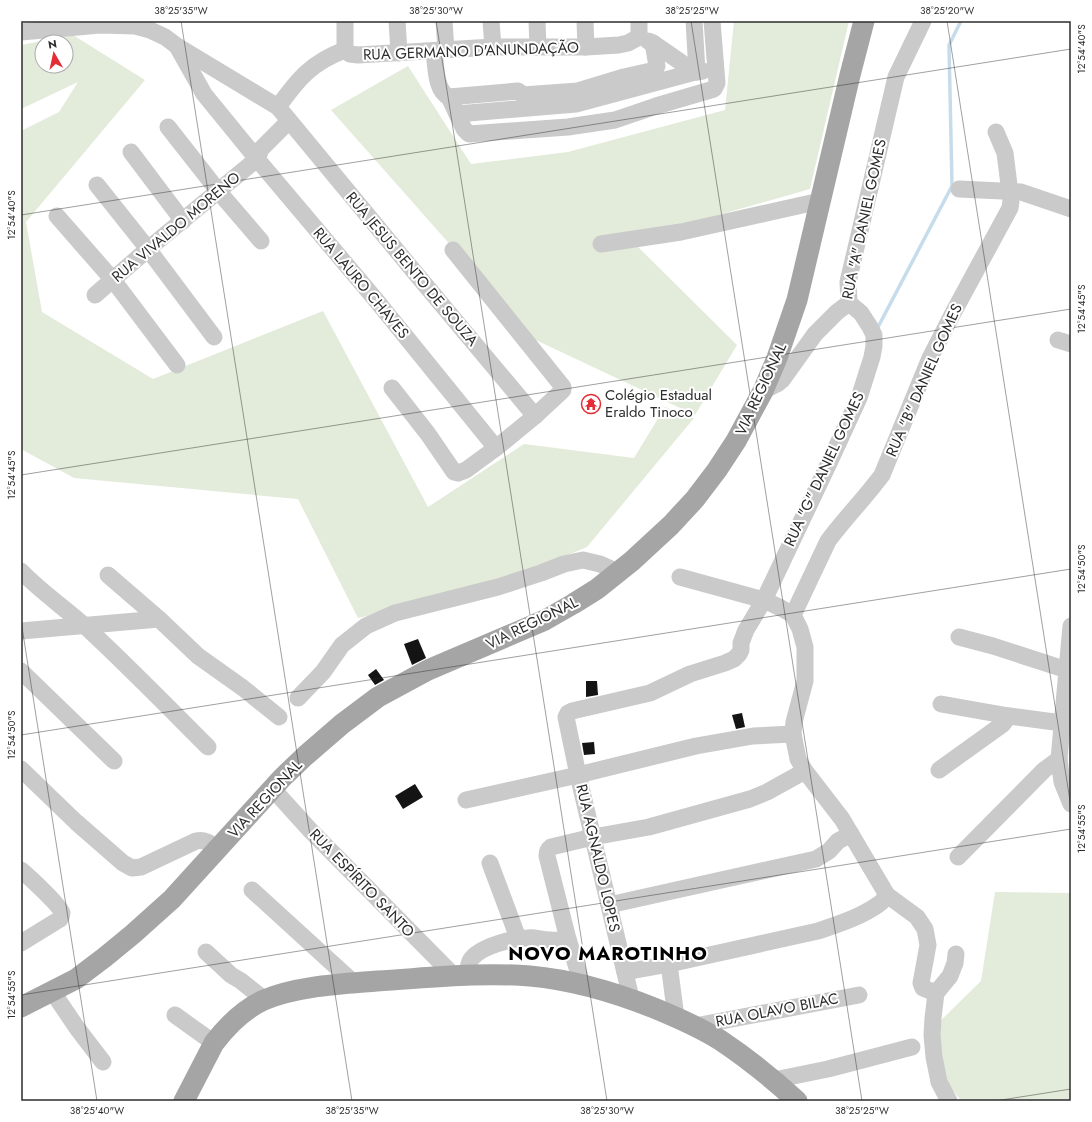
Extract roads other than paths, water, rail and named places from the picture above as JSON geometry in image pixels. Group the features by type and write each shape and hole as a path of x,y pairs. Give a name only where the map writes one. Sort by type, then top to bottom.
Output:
{"main road":[{"name":"VIA REGIONAL","path":"21,1007 76,979 133,934 172,899 272,788 305,756 342,724 378,697 428,670 544,620 597,589 632,561 671,525 695,499 717,470 736,441 763,391 777,358 797,300 864,21"},
{"path":"184,1101 214,1043 231,1023 244,1012 265,1000 293,991 354,983 494,975 529,976 556,979 582,984 631,998 695,1026 725,1044 774,1080 797,1101"}],"street":[{"path":"345,21 345,50"},
{"path":"397,21 399,53"},
{"path":"444,21 438,84 444,95 449,97 512,91 518,91 523,95 578,91 624,77 655,70 658,66 644,34"},
{"path":"491,21 493,47"},
{"path":"537,21 538,47"},
{"path":"585,21 586,47"},
{"path":"694,21 696,72"},
{"path":"449,97 466,132 472,134 568,127 616,120 656,106 714,89 716,76 712,21"},
{"name":"RUA \"A\" DANIEL GOMES","path":"763,391 782,380 815,334 849,302 848,282 896,77 924,21"},
{"path":"21,32 100,25 135,26 150,30 165,37 177,46 278,107"},
{"path":"644,34 696,72 716,76"},
{"name":"RUA GERMANO D'ANUNDAÇÃO","path":"278,107 297,82 319,62 345,50 350,54 358,56 493,47 586,47 628,43 644,34"},
{"name":"RUA LAURO CHAVES","path":"177,46 204,94 376,300 496,448"},
{"path":"457,114 576,104 696,72"},
{"name":"RUA JESUS BENTO DE SOUZA","path":"278,107 535,416"},
{"path":"257,159 261,149 289,121"},
{"path":"168,127 219,192 261,241"},
{"name":"RUA \"B\" DANIEL GOMES","path":"793,615 828,541 882,475 930,358 1010,208 1011,201 1005,153 996,132"},
{"path":"131,152 183,221"},
{"name":"RUA VIVALDO MORENO","path":"95,295 257,159"},
{"path":"97,185 148,249 214,337"},
{"path":"958,189 1021,192 1071,209"},
{"path":"601,244 681,232 820,201"},
{"path":"57,216 113,280 177,365"},
{"path":"392,388 428,434 454,472 458,473 462,472 496,448 562,392 563,387 453,250"},
{"name":"RUA \"G\" DANIEL GOMES","path":"566,717 568,713 572,711 650,693 690,674 725,663 734,659 739,654 746,630 764,600 859,398 872,357 874,335 866,319 849,302"},
{"path":"298,698 323,672 342,645 366,626 395,613 498,587 564,564 583,560 600,564 618,572"},
{"path":"21,571 31,582 85,626 157,695 208,747"},
{"path":"108,575 159,619 198,656 243,688 279,717"},
{"path":"680,577 764,600 793,615 800,629 805,647 805,681 794,722 793,734 798,759 805,772 842,819 887,895 917,917 925,929 928,944 921,986 936,994"},
{"path":"21,631 159,619"},
{"path":"1071,626 1059,759 1062,782 1071,804"},
{"path":"959,637 993,646 1067,670"},
{"path":"21,670 114,761"},
{"path":"941,704 1009,716 1062,723"},
{"path":"939,770 1003,724 1009,716"},
{"name":"RUA AGNALDO LOPES","path":"566,717 578,775 631,998"},
{"path":"466,800 578,775 696,746 753,736 793,734"},
{"path":"958,857 1044,770 1059,759"},
{"path":"21,769 76,822 123,863 132,868 141,867 196,841 207,841 218,849"},
{"path":"582,984 568,939 547,856 548,849 593,837 648,827 750,799 767,792 805,772"},
{"name":"RUA ESPÍRITO SANTO","path":"272,788 310,830 461,976"},
{"path":"609,905 816,859 851,834"},
{"path":"490,863 518,938"},
{"path":"21,870 62,911 62,916 60,919 21,943"},
{"path":"252,890 354,983"},
{"path":"624,972 669,964 818,931 837,925 880,904 887,895"},
{"path":"461,976 472,958 493,945 518,938 529,937 549,940 568,939"},
{"path":"206,952 231,975 265,1000"},
{"path":"949,1101 939,1082 934,1057 932,1035 936,994 950,976 955,963 956,954"},
{"path":"669,964 676,1017"},
{"path":"52,992 103,1062"},
{"name":"RUA OLAVO BILAC","path":"695,1026 859,995"},
{"path":"175,1014 214,1043"},
{"path":"774,1080 828,1069 912,1047"}],"waterway":[{"path":"877,329 952,186 949,45 961,21"}],"place":[{"name":"Colégio Estadual Eraldo Tinoco","path":"591,404"}],"district":[{"name":"NOVO MAROTINHO","path":"608,953"}]}
